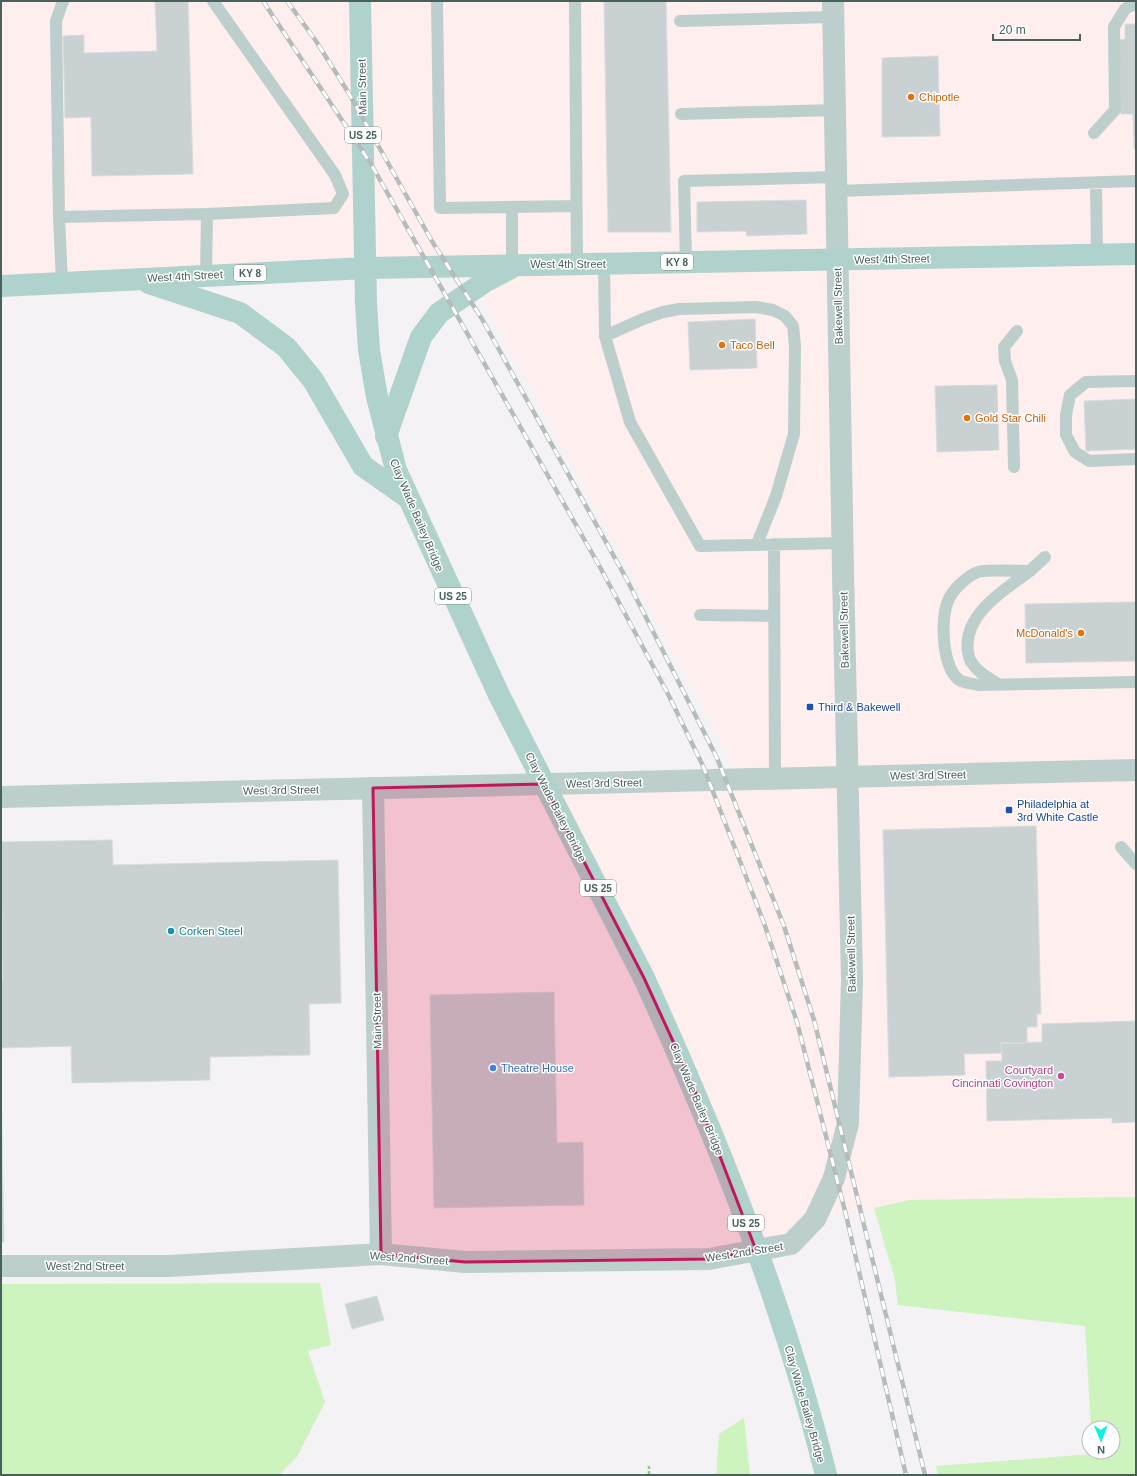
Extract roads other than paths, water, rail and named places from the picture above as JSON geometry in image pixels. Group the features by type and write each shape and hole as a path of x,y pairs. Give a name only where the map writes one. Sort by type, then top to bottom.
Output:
{"main road":[{"name":"Main Street","path":"360,1 366,268"},
{"name":"West 4th Street","path":"1,286 366,268 1097,256 1136,254"},
{"path":"386,436 421,337 439,313 486,281 514,265"},
{"name":"Clay Wade Bailey Bridge","path":"366,268 369,350 386,436 396,470 407,498 498,695 644,978 689,1076 734,1190 784,1329 826,1475"},
{"path":"134,279 240,313 281,343 313,380 363,466 407,498"}],"street":[{"name":"Bakewell Street","path":"791,1244 815,1219 834,1178 848,1123 852,980 836,184 834,9"},
{"name":"West 3rd Street","path":"1,797 1136,770"},
{"name":"Main Street","path":"373,788 381,1254"},
{"name":"West 2nd Street","path":"1,1266 170,1266 381,1254 465,1262 709,1258 791,1244"}],"lane":[{"path":"62,283 59,217 56,21 63,1"},
{"path":"59,217 207,214 334,208 342,194 335,175 213,1"},
{"path":"437,1 440,208 576,206"},
{"path":"575,1 576,264"},
{"path":"1094,133 1115,110 1114,27 1125,9 1136,3"},
{"path":"680,21 834,9"},
{"path":"680,114 835,110"},
{"path":"686,262 684,181 836,184 1136,181"},
{"path":"1096,182 1097,256"},
{"path":"512,207 514,265"},
{"path":"206,275 207,214"},
{"path":"604,264 604,336 630,422 700,546 843,543"},
{"path":"604,336 662,312 679,309 756,307 773,310 785,316 793,326 795,346 794,434 776,496 757,544"},
{"path":"1014,467 1012,380 1005,361 1004,347 1017,331"},
{"path":"1136,381 1086,382 1070,395 1066,415 1066,435 1075,452 1089,461 1136,459"},
{"path":"774,544 775,778"},
{"path":"998,684 978,671 970,662 968,646 969,633 976,618 997,595 1030,571 1045,557"},
{"path":"1030,571 979,572 960,584 948,601 944,621 945,653 950,670 960,681 979,685 1136,682"},
{"path":"700,615 774,616"},
{"path":"1121,847 1136,864"}],"railway":[{"path":"263,1 371,164 601,569 668,694 703,766 764,923 797,1022 846,1215 906,1475"},
{"path":"287,1 316,41 348,92 433,243 482,319 626,578 717,758 784,926 814,1020 925,1475"}],"place":[{"name":"Chipotle","path":"911,97"},
{"name":"Taco Bell","path":"722,345"},
{"name":"Gold Star Chili","path":"967,418"},
{"name":"McDonald's","path":"1081,633"},
{"name":"Third & Bakewell","path":"810,707"},
{"name":"Philadelphia at 3rd White Castle","path":"1009,810"},
{"name":"Corken Steel","path":"171,931"},
{"name":"Theatre House","path":"493,1068"},
{"name":"Courtyard Cincinnati Covington","path":"1061,1076"}]}
